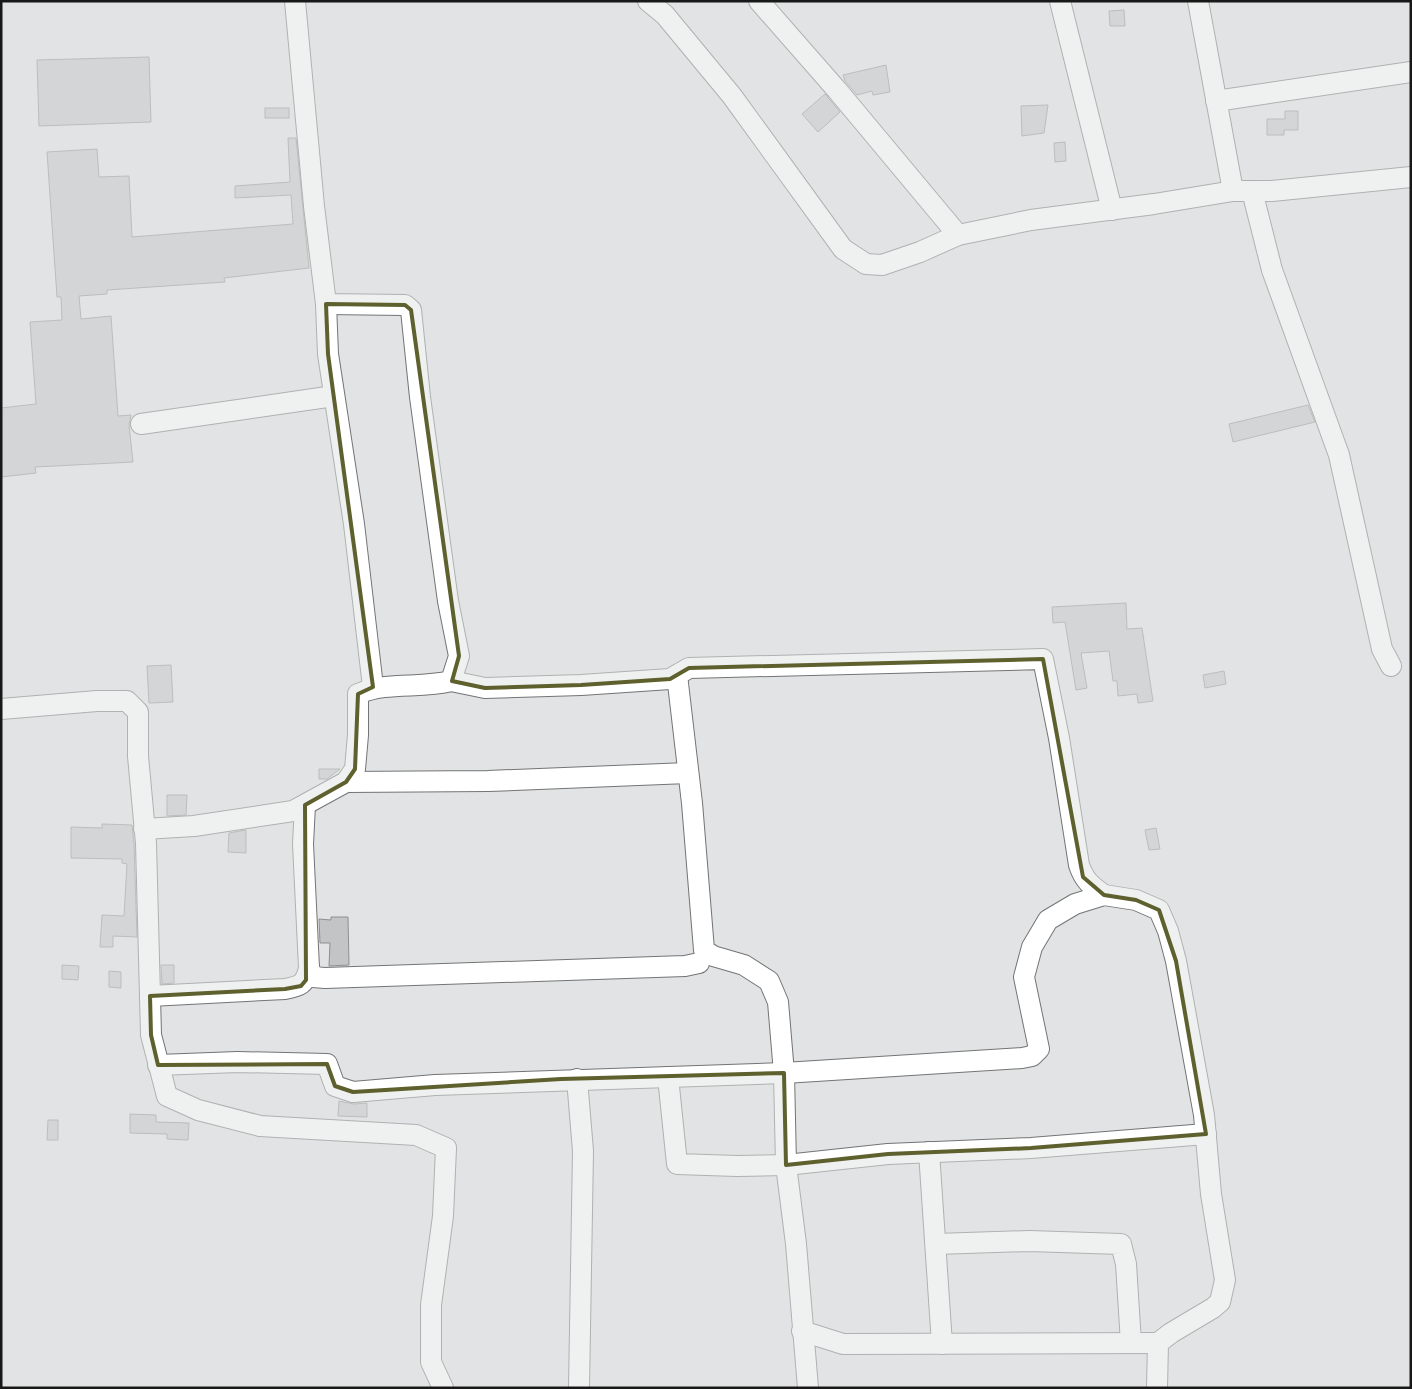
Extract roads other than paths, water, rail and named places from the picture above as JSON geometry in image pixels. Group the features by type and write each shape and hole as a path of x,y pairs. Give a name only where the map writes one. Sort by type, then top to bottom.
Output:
{"street":[{"path":"295,1 314,206 326,304 328,354 354,524 373,687"},
{"path":"648,1 665,15 732,96 843,250 866,264 882,265 920,252 958,235 1030,220 1242,192 1272,192 1411,177"},
{"path":"759,1 838,90 958,235"},
{"path":"1060,1 1112,210"},
{"path":"1198,1 1216,101 1242,192 1339,455 1382,650 1391,666"},
{"path":"1216,101 1411,72"},
{"path":"326,304 405,305 412,310 420,396 448,601 459,656 451,681"},
{"path":"141,424 334,396"},
{"path":"144,828 194,826 293,811 346,782 355,769 358,734 358,694 373,687 412,687 451,681 495,687 670,679 689,668 1043,659 1059,738 1079,865 1083,877 1089,885 1104,895 1136,900 1159,910 1168,931 1176,961 1206,1134 1211,1194 1225,1280 1220,1302 1158,1343 843,1344 802,1331"},
{"path":"677,675 704,950 713,956 744,965 769,981 778,1002 784,1073 786,1164 796,1244 808,1388"},
{"path":"1,709 97,700 127,700 138,712 138,756 144,828 151,1035 167,1096 198,1110 260,1126 416,1135 446,1148 442,1216 431,1305 431,1362 443,1388"},
{"path":"346,782 488,781 688,773"},
{"path":"150,996 285,989 301,986 306,980 308,968 303,844 305,805"},
{"path":"158,1065 238,1062 328,1064 335,1086 353,1092 435,1085 784,1073 1032,1056 1039,1049 1024,977 1032,947 1048,920 1075,904 1104,895"},
{"path":"308,968 313,977 325,978 685,966 699,963"},
{"path":"668,1077 677,1164 737,1166 786,1164 888,1154 1031,1148 1206,1134"},
{"path":"577,1079 583,1151 579,1388"},
{"path":"930,1152 942,1344"},
{"path":"936,1244 1029,1241 1121,1244 1126,1264 1131,1343"},
{"path":"1157,1388 1158,1343"}]}
